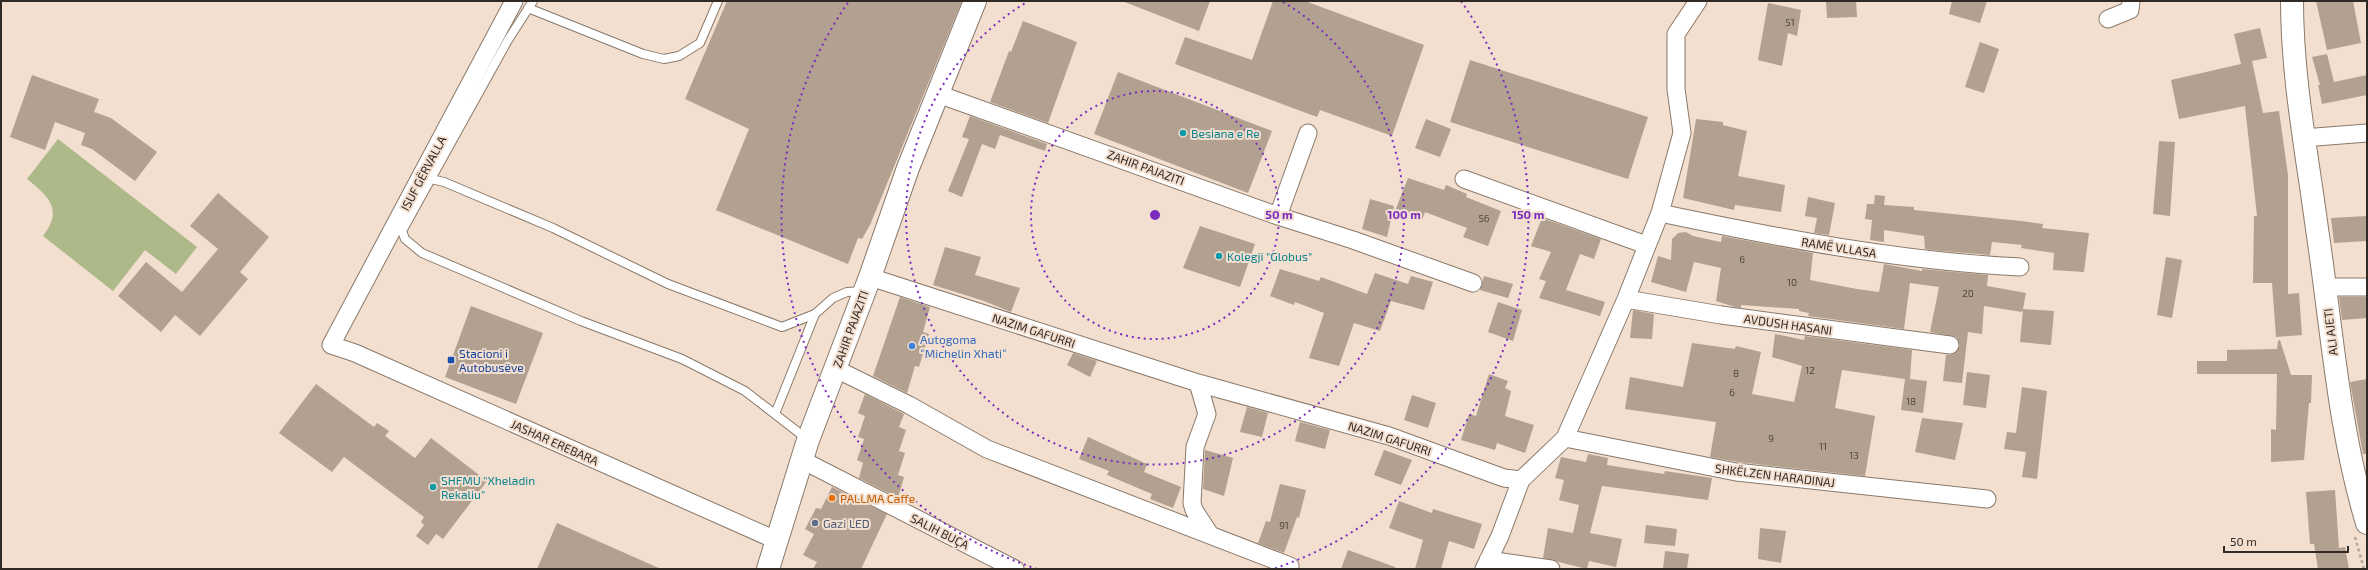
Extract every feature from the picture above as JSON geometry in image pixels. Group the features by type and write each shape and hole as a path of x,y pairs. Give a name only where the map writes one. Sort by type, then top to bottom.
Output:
{"main road":[{"name":"ZAHIR PAJAZITI","path":"768,569 778,541 805,450 836,369 908,168 975,1"},
{"name":"ALI AJETI","path":"2292,1 2303,138 2340,412 2367,523"}],"street":[{"path":"1551,569 1486,564 1500,536 1521,480 1565,438 1626,299 1646,245 1660,213 1682,133 1676,89 1676,34 1698,1"},
{"path":"2108,19 2130,10 2131,1"},
{"name":"ISUF GËRVALLA","path":"331,345 525,4"},
{"name":"ZAHIR PAJAZITI","path":"939,92 947,97 1278,216 1353,240 1473,283"},
{"path":"1278,216 1308,133"},
{"path":"2303,138 2367,133"},
{"path":"1464,179 1646,245"},
{"name":"RAMË VLLASA","path":"1660,213 1746,231 1885,254 1964,264 2020,267"},
{"name":"NAZIM GAFURRI","path":"867,284 1198,383 1389,436 1504,478 1521,480"},
{"path":"2324,287 2367,287"},
{"name":"AVDUSH HASANI","path":"1626,299 1721,315 1950,345"},
{"name":"JASHAR EREBARA","path":"331,345 355,352 778,541"},
{"path":"836,369 909,405 987,449 1209,533 1290,566"},
{"path":"1198,383 1207,414 1195,447 1192,502 1194,510 1209,533"},
{"name":"SHKËLZEN HARADINAJ","path":"1565,438 1736,472 1987,499"},
{"name":"SALIH BUÇA","path":"805,450 1004,567"}],"lane":[{"path":"718,1 700,44 678,56 664,59 643,54 525,4 508,40 402,231 405,239 413,247 452,267 581,322 682,359 745,391 775,414 805,450"},
{"path":"431,179 444,182 553,228 668,284 782,327 815,314 833,298 867,284"},
{"path":"775,414 815,314"}],"green space":[{"path":"58,139 197,247 176,274 145,250 113,291 43,236 49,226 53,211 47,197 27,179"}],"building":[{"path":"727,1 962,1 870,225 862,239 858,238 848,264 716,210 749,129 685,99"},
{"path":"1122,1 1210,1 1199,31"},
{"path":"1273,1 1305,1 1424,45 1392,136 1320,110 1317,117 1175,64 1185,37 1252,60"},
{"path":"1826,1 1856,1 1857,17 1827,18"},
{"path":"1952,1 1987,1 1980,23 1949,14"},
{"path":"2316,1 2353,1 2361,43 2327,50"},
{"path":"1768,3 1801,10 1797,36 1788,33 1782,66 1758,60"},
{"path":"1023,21 1077,42 1048,123 990,102 1009,51 1011,52"},
{"path":"2260,28 2267,58 2252,61 2263,113 2279,111 2288,175 2288,294 2299,293 2302,335 2276,337 2272,283 2253,283 2254,216 2257,216 2245,106 2179,119 2171,80 2241,64 2234,34"},
{"path":"1980,42 1999,49 1984,93 1965,87"},
{"path":"2327,54 2334,82 2367,75 2367,95 2322,104 2318,85 2320,85 2312,57"},
{"path":"1470,60 1648,117 1628,179 1450,122"},
{"name":"Besiana e Re","path":"1118,72 1272,131 1248,193 1094,134"},
{"path":"32,75 99,99 94,112 111,118 157,152 135,181 92,149 81,145 85,133 55,122 45,150 10,137"},
{"path":"970,116 1047,144 1045,151 1000,135 995,149 982,144 962,197 948,191 969,139 962,137"},
{"path":"1426,119 1451,129 1440,157 1415,148"},
{"path":"1696,119 1723,122 1723,125 1747,131 1738,176 1785,185 1781,212 1735,205 1734,210 1683,198"},
{"path":"2159,141 2175,142 2170,216 2153,214"},
{"path":"1408,178 1444,190 1446,185 1467,194 1466,197 1501,211 1488,246 1463,237 1467,228 1425,212 1422,220 1395,211"},
{"path":"218,193 269,237 240,272 248,279 200,336 175,315 161,332 118,296 146,262 182,292 218,249 190,226"},
{"path":"1875,195 1885,196 1884,205 1914,207 1914,210 2043,224 2042,228 2089,233 2084,272 2053,270 2054,253 2021,248 2022,245 1992,242 1990,255 1925,249 1924,236 1884,230 1884,242 1870,240 1872,220 1865,219 1867,204 1874,204"},
{"path":"1808,197 1835,203 1829,235 1814,233 1817,218 1805,216"},
{"path":"1370,199 1394,206 1387,237 1362,229"},
{"path":"2367,216 2367,241 2334,243 2331,218"},
{"path":"1542,218 1601,239 1594,259 1580,254 1566,290 1605,302 1600,316 1539,298 1546,281 1539,279 1551,252 1531,246"},
{"name":"Kolegji \"Globus\"","path":"1200,226 1255,244 1240,287 1183,268"},
{"path":"1686,232 1693,236 1721,242 1722,236 1813,253 1810,280 1857,289 1879,292 1884,264 1922,271 1922,269 1988,275 1987,286 2026,293 2023,309 2054,311 2051,345 2020,342 2023,310 2022,312 1984,306 1982,334 1968,332 1962,383 1943,381 1946,355 1954,354 1960,346 1956,337 1930,332 1939,287 1910,283 1904,329 1808,316 1809,313 1799,311 1799,309 1741,305 1741,308 1735,307 1716,301 1721,268 1694,262 1686,292 1651,282 1658,256 1671,260 1672,239 1678,233"},
{"path":"945,247 981,257 975,275 1020,288 1011,312 984,301 933,285"},
{"path":"2166,257 2182,260 2172,318 2157,315"},
{"path":"1280,269 1319,281 1321,277 1367,294 1375,273 1408,284 1411,276 1433,282 1424,310 1391,301 1380,331 1354,323 1339,366 1309,358 1324,313 1295,302 1294,305 1270,296"},
{"path":"1484,276 1513,284 1508,298 1480,290"},
{"path":"900,297 930,307 923,332 929,334 919,367 915,366 907,393 873,376"},
{"path":"2339,297 2367,297 2367,318 2342,320"},
{"path":"1498,302 1522,310 1513,341 1488,332"},
{"path":"471,306 543,333 516,404 445,377"},
{"path":"1633,310 1654,314 1652,339 1630,338"},
{"path":"1775,334 1804,340 1805,336 1912,350 1910,379 1927,381 1923,413 1901,410 1905,379 1842,370 1835,408 1875,416 1865,476 1738,462 1710,457 1716,422 1625,409 1630,377 1683,387 1692,343 1735,349 1736,346 1761,352 1752,394 1794,402 1802,366 1772,357"},
{"path":"2280,340 2291,375 2312,375 2311,403 2309,403 2304,460 2271,462 2271,429 2276,430 2277,374 2197,374 2197,361 2227,361 2227,350 2277,349 2278,341"},
{"path":"1073,353 1097,361 1090,377 1067,365"},
{"path":"1967,372 1990,375 1986,408 1963,405"},
{"path":"1489,374 1508,381 1505,388 1511,391 1505,416 1534,425 1525,453 1497,443 1495,450 1461,440 1469,414 1476,416"},
{"path":"2367,379 2367,454 2363,454 2350,382"},
{"path":"316,384 374,427 377,423 389,431 385,436 415,458 431,438 487,481 443,539 436,534 428,545 416,536 424,525 421,522 424,517 344,457 332,472 279,433"},
{"path":"2022,387 2047,391 2037,479 2022,477 2026,452 2004,449 2007,432 2016,433"},
{"path":"865,394 904,414 899,427 906,430 899,451 905,453 898,475 904,477 898,498 859,478 863,463 857,460 864,439 858,437 865,416 858,413"},
{"path":"1412,395 1436,403 1428,428 1404,420"},
{"path":"1247,407 1268,413 1262,437 1240,432"},
{"path":"1922,418 1963,423 1955,460 1915,452"},
{"path":"1300,422 1330,430 1325,449 1295,441"},
{"path":"1088,437 1147,464 1144,472 1181,487 1173,508 1150,499 1152,494 1107,475 1109,471 1079,459"},
{"path":"1205,450 1233,458 1224,496 1203,489"},
{"path":"1384,450 1412,460 1401,485 1374,475"},
{"path":"1588,454 1608,458 1607,465 1664,474 1665,471 1712,478 1708,500 1602,486 1590,533 1622,539 1616,567 1589,561 1587,569 1543,558 1548,528 1573,533 1579,505 1559,500 1564,480 1555,478 1561,457 1586,462"},
{"path":"1280,484 1306,490 1299,518 1297,517 1284,553 1258,543 1266,521 1270,522"},
{"path":"832,487 887,514 861,569 813,569 817,562 803,555 814,534 805,529 816,508 821,509"},
{"path":"2335,490 2339,548 2345,547 2349,569 2318,569 2314,544 2310,544 2306,492"},
{"path":"1399,501 1432,513 1433,509 1482,524 1474,549 1449,541 1441,569 1415,569 1423,540 1389,528"},
{"path":"557,523 661,569 537,569"},
{"path":"1646,525 1677,529 1675,546 1644,543"},
{"path":"1760,528 1786,531 1781,563 1758,559"},
{"path":"1348,550 1395,567 1395,569 1341,569"},
{"path":"1665,551 1689,554 1687,569 1663,569"}],"place":[{"name":"Besiana e Re","path":"1183,133"},
{"name":"Kolegji \"Globus\"","path":"1219,256"},
{"name":"Autogoma ʺMichelin Xhatiʺ","path":"912,346"},
{"name":"Stacioni i Autobusëve","path":"451,360"},
{"name":"SHFMU \"Xheladin Rekaliu\"","path":"433,487"},
{"name":"PALLMA Caffe","path":"832,498"},
{"name":"Gazi LED","path":"815,523"}]}
